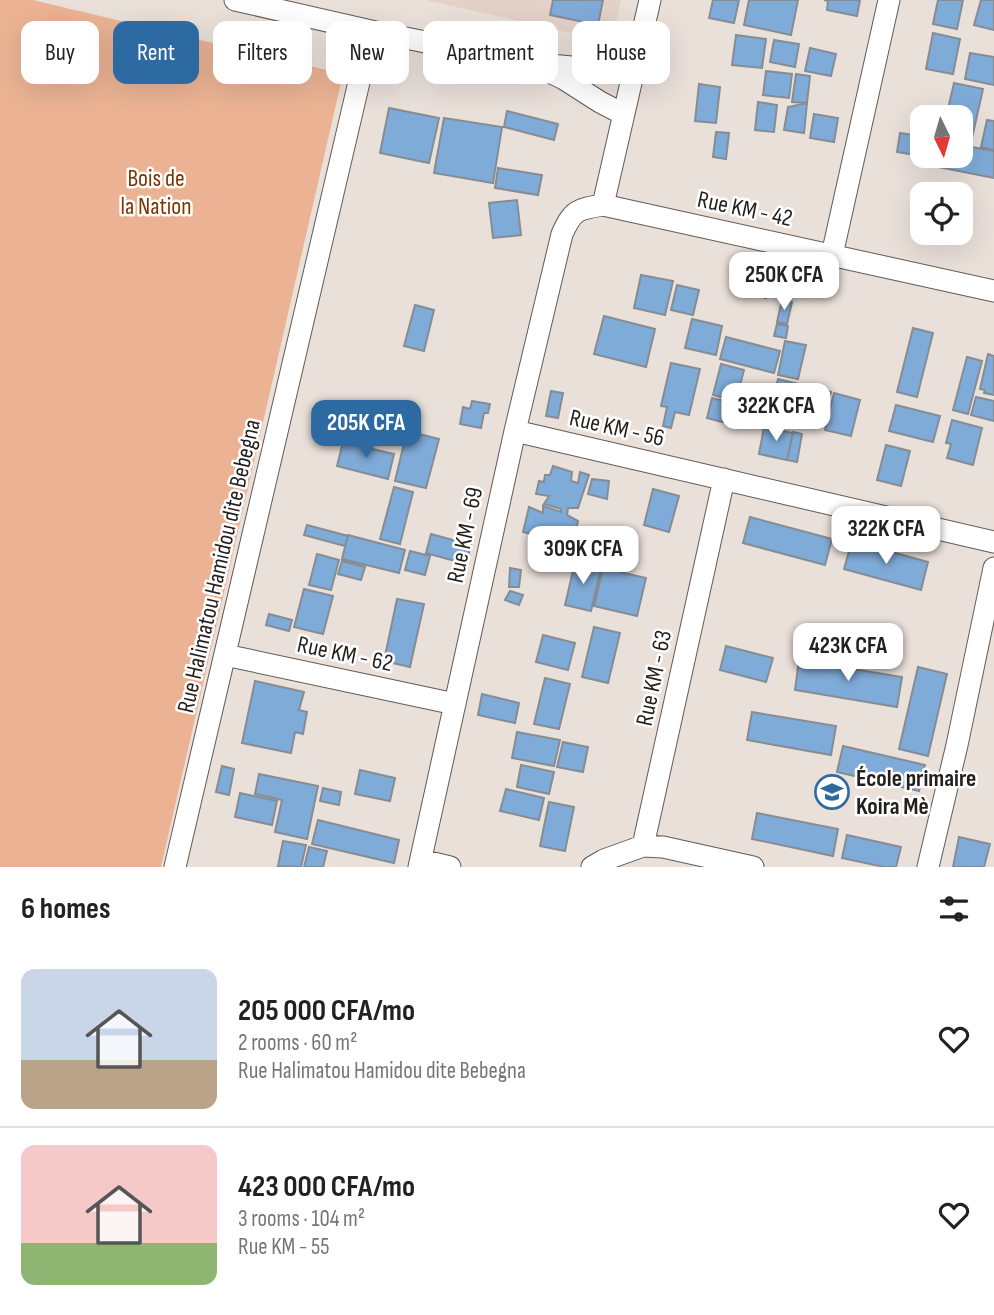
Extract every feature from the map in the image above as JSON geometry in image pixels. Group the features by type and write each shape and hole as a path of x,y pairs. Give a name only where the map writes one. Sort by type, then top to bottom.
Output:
{"street":[{"path":"235,0 327,21"},
{"path":"645,21 650,0"},
{"path":"832,254 889,0"},
{"path":"558,76 624,114"},
{"name":"Rue Halimatou Hamidou dite Bebegna","path":"175,867 359,84"},
{"path":"603,205 631,84"},
{"name":"Rue KM - 42","path":"603,205 994,291"},
{"name":"Rue KM - 69","path":"420,863 515,431 562,234 570,217 578,210 603,205"},
{"name":"Rue KM - 56","path":"515,431 994,542"},
{"name":"Rue KM - 63","path":"643,846 724,479"},
{"path":"928,867 994,568"},
{"name":"Rue KM - 62","path":"225,655 455,704"},
{"path":"592,867 643,846 663,846 753,867"},
{"path":"420,863 450,867"}],"shaded area":[{"path":"425,0 621,0 616,21 572,21 572,33 558,30 558,21 518,21"}],"green space":[{"name":"Bois de la Nation","path":"0,0 33,0 121,21 113,21 113,84 199,84 199,40 213,43 213,84 312,84 312,67 326,70 326,84 341,84 161,867 0,867"}],"building":[{"path":"553,0 603,0 599,21 579,21 550,15"},
{"path":"713,0 739,0 734,23 709,18"},
{"path":"749,0 798,0 791,35 744,25"},
{"path":"824,0 860,0 857,16 827,10 828,1"},
{"path":"938,0 963,0 957,29 933,24"},
{"path":"981,0 994,0 994,30 974,25"},
{"path":"933,33 960,39 953,74 926,69"},
{"path":"736,35 766,39 762,68 732,65"},
{"path":"774,40 799,44 795,67 770,62"},
{"path":"810,48 836,54 831,76 805,71"},
{"path":"970,53 994,57 994,85 965,79"},
{"path":"766,71 792,74 789,98 763,95"},
{"path":"796,74 810,76 807,103 792,102"},
{"path":"954,83 983,89 973,134 973,105 949,105"},
{"path":"699,84 720,87 716,123 695,121"},
{"path":"758,102 777,105 774,132 755,130"},
{"path":"807,103 804,133 784,130 788,107"},
{"path":"389,108 439,118 429,163 380,153"},
{"path":"507,111 558,124 554,140 504,127"},
{"path":"814,114 838,118 834,142 810,138"},
{"path":"444,118 502,127 493,183 434,173"},
{"path":"987,120 994,121 994,150 981,147"},
{"path":"716,132 729,133 726,159 713,157"},
{"path":"900,133 910,134 910,154 897,152"},
{"path":"973,147 994,151 994,178 943,168 973,168"},
{"path":"498,168 542,175 538,195 495,188"},
{"path":"517,200 521,235 493,238 489,203"},
{"path":"742,274 770,281 766,298 738,291"},
{"path":"641,275 673,281 665,315 634,308"},
{"path":"677,285 699,290 693,315 671,310"},
{"path":"782,300 792,302 787,324 777,322"},
{"path":"415,305 434,310 424,351 404,346"},
{"path":"604,316 655,329 646,367 594,354"},
{"path":"692,319 722,326 716,355 685,348"},
{"path":"777,324 788,326 786,338 774,336"},
{"path":"913,328 933,333 917,397 897,392"},
{"path":"726,337 780,351 774,373 720,359"},
{"path":"785,341 806,345 798,379 778,375"},
{"path":"988,354 994,356 994,395 984,393 985,390 980,389"},
{"path":"967,357 982,361 968,414 953,410"},
{"path":"671,363 700,369 689,415 675,412 671,428 663,426 667,407 661,406"},
{"path":"721,364 744,370 736,401 713,395"},
{"path":"778,379 831,392 824,416 772,403"},
{"path":"551,391 563,393 558,418 546,416"},
{"path":"834,393 860,400 851,436 825,430"},
{"path":"976,397 994,401 994,421 971,415"},
{"path":"712,398 732,403 726,423 707,418"},
{"path":"472,401 490,404 488,413 484,413 481,428 460,424 463,407 470,409"},
{"path":"896,405 940,416 933,442 889,431"},
{"path":"952,420 982,428 973,465 947,458 951,444 946,443"},
{"path":"764,427 793,433 787,460 759,454"},
{"path":"407,431 439,439 426,488 395,481"},
{"path":"793,432 802,434 797,462 787,460"},
{"path":"343,442 394,454 388,479 337,466"},
{"path":"886,445 910,451 901,486 877,480"},
{"path":"553,466 572,472 571,481 578,483 580,472 589,475 578,508 568,508 567,515 578,521 570,555 560,550 563,538 558,537 557,548 548,546 549,541 532,541 535,535 523,532 529,507 543,513 543,506 561,512 561,509 544,504 549,496 536,494 539,481 544,482 545,475 550,475"},
{"path":"592,479 609,481 607,499 588,494"},
{"path":"394,487 413,492 400,544 380,539"},
{"path":"653,489 679,496 669,532 644,525"},
{"path":"750,517 832,539 825,565 743,543"},
{"path":"307,525 348,536 345,546 304,535"},
{"path":"431,534 471,545 466,564 426,553"},
{"path":"348,535 405,550 399,573 342,559"},
{"path":"852,541 928,562 921,590 844,569"},
{"path":"410,551 430,556 425,575 405,570"},
{"path":"317,554 339,560 331,590 309,585"},
{"path":"342,561 365,567 361,580 338,574"},
{"path":"575,562 601,568 591,611 565,605"},
{"path":"510,568 521,570 519,587 509,587"},
{"path":"603,568 646,578 637,616 594,606"},
{"path":"304,589 333,596 323,634 294,627"},
{"path":"510,591 523,595 519,605 505,600"},
{"path":"397,599 424,604 410,667 384,661"},
{"path":"269,614 292,620 289,631 266,625"},
{"path":"594,627 620,633 608,683 582,677"},
{"path":"543,635 575,643 568,670 536,662"},
{"path":"726,646 773,658 766,682 720,670"},
{"path":"799,660 902,677 897,707 795,690"},
{"path":"918,667 947,674 928,756 899,749"},
{"path":"545,678 570,684 559,729 534,724"},
{"path":"255,681 304,692 299,710 307,712 303,734 295,732 291,753 242,743"},
{"path":"482,694 519,703 515,723 478,715"},
{"path":"752,712 836,726 831,755 747,740"},
{"path":"517,732 560,740 554,766 512,758"},
{"path":"563,742 588,747 583,772 557,767"},
{"path":"843,746 925,765 919,791 837,772"},
{"path":"521,765 554,772 549,794 517,787"},
{"path":"222,766 234,769 229,795 216,792"},
{"path":"360,770 395,778 390,801 355,794"},
{"path":"259,774 318,786 307,839 275,832 282,800 255,794"},
{"path":"323,788 341,792 339,805 320,801"},
{"path":"506,789 544,798 539,820 500,811"},
{"path":"240,793 277,801 272,825 235,817"},
{"path":"549,802 574,807 565,851 540,846"},
{"path":"757,813 838,829 833,856 752,839"},
{"path":"318,820 399,840 394,863 312,844"},
{"path":"847,835 901,847 896,867 842,858"},
{"path":"959,837 990,844 984,867 953,867"},
{"path":"283,841 306,845 301,867 278,866"},
{"path":"309,847 327,851 323,867 304,867"}],"place":[{"name":"École primaire Koira Mè","path":"832,792"}]}
